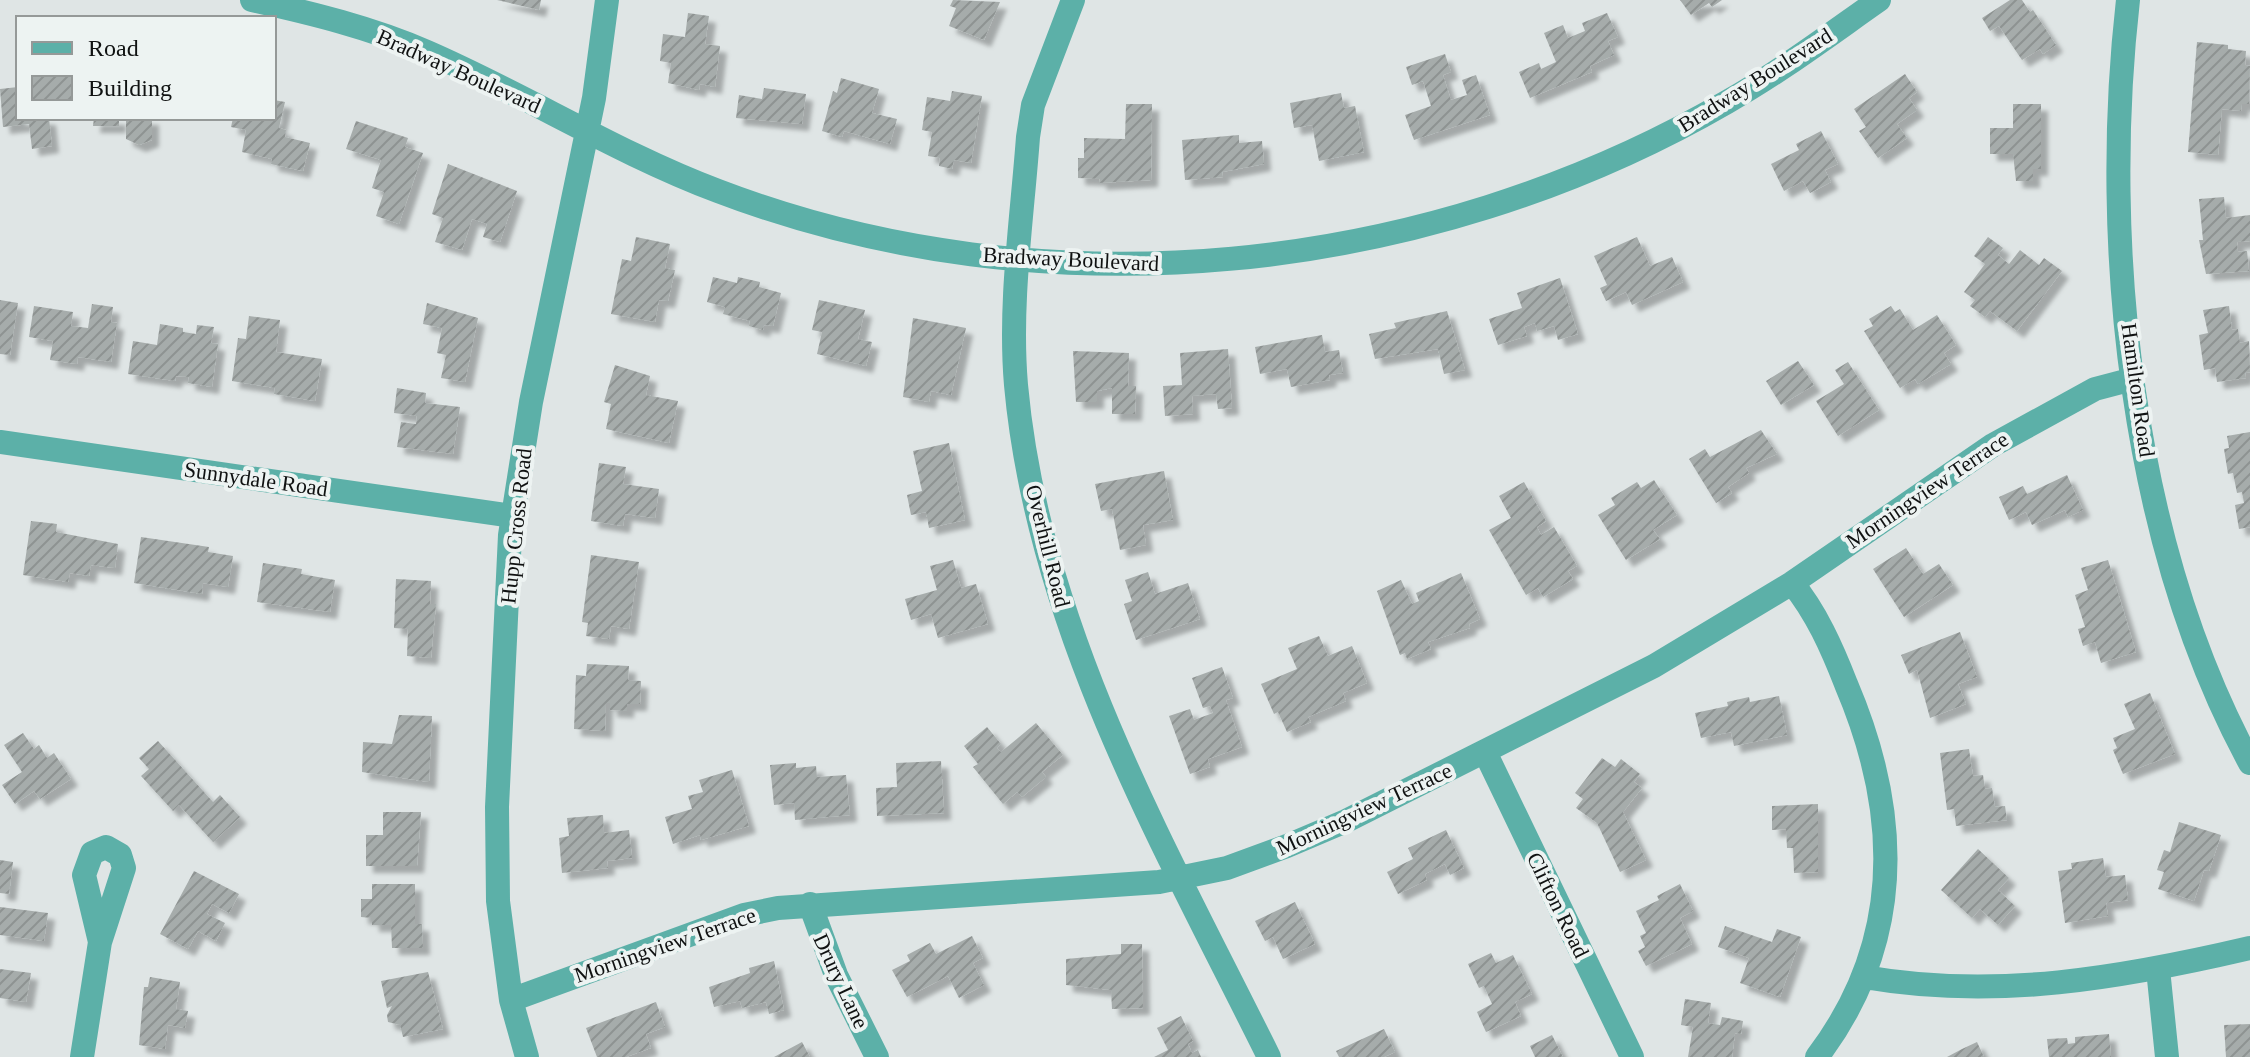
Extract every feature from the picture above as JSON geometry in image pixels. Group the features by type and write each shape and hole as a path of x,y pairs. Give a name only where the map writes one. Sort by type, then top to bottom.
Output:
{"street":[{"name":"Bradway Boulevard","path":"252,0 373,32 423,50 688,179 780,213 947,250 1019,259 1119,264 1200,262 1360,241 1450,220 1551,186 1686,124 1771,75 1879,0"},
{"name":"Hupp Cross Road","path":"527,1057 511,1000 498,901 497,807 512,516 531,402 587,130 607,0"},
{"name":"Overhill Road","path":"1073,0 1033,105 1014,345 1021,426 1063,611 1097,701 1180,879 1269,1057"},
{"name":"Hamilton Road","path":"2128,0 2119,88 2117,157 2133,379 2162,530 2181,599 2220,703 2250,763"},
{"name":"Morningview Terrace","path":"511,1000 744,915 810,904 1131,885 1180,879 1227,868 1287,846 1485,752 1654,666 1792,583 1927,487 2029,423 2095,389 2133,379"},
{"name":"Sunnydale Road","path":"0,442 512,516"},
{"path":"1792,583 1809,604 1864,727 1881,787 1886,878 1874,946 1864,977 1817,1057"},
{"name":"Clifton Road","path":"1485,752 1632,1057"},
{"name":"Drury Lane","path":"810,904 836,975 877,1057"},
{"path":"82,1057 100,942"},
{"path":"1864,977 1942,988 2029,987 2158,969 2250,948"},
{"path":"2158,969 2167,1057"}],"building":[{"path":"497,0 541,0 539,10"},
{"path":"953,0 1000,2 984,40 949,26 956,8 950,6"},
{"path":"1680,0 1722,0 1712,7 1709,3 1691,15"},
{"path":"2010,0 2022,0 2030,12 2033,10 2056,45 2043,54 2040,49 2022,60 1999,26 1990,31 1982,18"},
{"path":"688,13 709,16 705,44 720,46 715,87 700,84 699,90 668,83 671,63 660,61 663,34 685,37"},
{"path":"1607,13 1618,37 1608,41 1614,55 1590,66 1592,72 1530,98 1519,72 1539,63 1541,69 1556,62 1544,33 1563,25 1568,38 1585,31 1582,23"},
{"path":"2197,42 2228,45 2228,49 2246,51 2245,65 2250,66 2249,104 2242,104 2241,111 2222,109 2218,155 2188,152"},
{"path":"1445,54 1451,72 1443,75 1451,100 1467,95 1462,80 1476,75 1490,115 1414,140 1405,115 1431,106 1423,81 1412,85 1406,67"},
{"path":"1905,74 1917,92 1909,98 1917,110 1897,124 1907,138 1878,158 1859,131 1866,127 1854,109"},
{"path":"841,78 879,89 872,113 897,119 890,144 844,131 842,137 822,131 833,91 837,93"},
{"path":"16,87 16,120 49,120 52,146 32,149 29,124 3,127 0,89"},
{"path":"764,88 806,94 802,124 736,118 739,95 762,99"},
{"path":"952,91 982,96 971,163 954,160 952,169 939,166 940,158 928,156 932,132 922,130 927,97 950,101"},
{"path":"1341,93 1344,108 1355,106 1364,152 1319,161 1312,125 1294,128 1290,103"},
{"path":"276,100 285,102 279,128 286,130 285,137 310,143 303,171 271,164 272,159 242,152 246,130 231,127 233,120 276,120"},
{"path":"1126,104 1152,104 1151,180 1099,183 1100,179 1078,178 1078,158 1084,158 1084,138 1125,139"},
{"path":"2013,104 2041,104 2041,169 2033,169 2033,181 2016,181 2013,154 1990,154 1990,128 2013,128"},
{"path":"94,120 119,120 119,126 93,126"},
{"path":"126,120 152,120 152,140 139,145 126,139"},
{"path":"356,121 408,138 405,147 423,153 399,224 376,216 384,192 372,188 381,160 346,149"},
{"path":"1821,131 1838,164 1825,170 1831,182 1810,193 1803,181 1784,191 1771,164 1799,150 1796,144"},
{"path":"1239,135 1239,143 1262,141 1264,164 1222,172 1223,177 1185,180 1182,140"},
{"path":"448,164 517,191 500,242 483,237 487,224 472,219 462,250 435,242 443,218 432,214"},
{"path":"2224,197 2226,218 2250,215 2250,241 2237,242 2238,252 2247,251 2249,271 2206,274 2199,240 2203,240 2199,199"},
{"path":"636,237 670,244 665,268 675,270 668,301 659,300 655,322 611,314 622,259 631,261"},
{"path":"1637,237 1650,266 1672,257 1683,282 1632,305 1626,292 1606,301 1600,288 1607,285 1594,256"},
{"path":"1988,237 2003,248 1998,255 2009,264 2020,250 2039,265 2044,258 2062,271 2017,331 1990,311 1985,317 1970,306 1975,300 1964,292 1985,264 1974,256"},
{"path":"713,277 737,283 738,277 760,282 759,287 781,293 773,326 764,325 763,330 749,326 750,321 723,314 725,307 707,302"},
{"path":"1560,278 1578,334 1558,340 1554,326 1537,331 1535,323 1524,327 1527,336 1498,345 1489,319 1522,308 1517,293"},
{"path":"0,300 18,303 10,355 0,354"},
{"path":"819,300 865,310 858,339 872,342 866,366 817,354 822,332 812,330"},
{"path":"427,303 478,318 465,382 441,378 446,355 437,353 442,328 423,324"},
{"path":"92,304 113,307 111,322 117,323 111,362 78,357 77,364 50,360 53,341 29,337 34,306 73,312 71,326 88,328"},
{"path":"1891,306 1895,312 1900,309 1913,330 1937,315 1956,345 1944,353 1951,364 1918,384 1915,379 1900,388 1864,331 1873,326 1869,319"},
{"path":"2229,306 2232,330 2238,329 2240,343 2249,341 2250,372 2245,373 2246,378 2217,382 2215,368 2204,370 2199,335 2208,333 2203,310"},
{"path":"1447,311 1465,370 1444,374 1438,349 1375,359 1369,334 1396,328 1394,323"},
{"path":"249,316 280,320 276,352 322,359 315,401 274,394 275,388 232,381 238,338 246,339"},
{"path":"913,318 966,328 951,395 931,391 929,402 903,397"},
{"path":"160,324 196,334 197,325 214,327 211,343 218,344 212,387 188,383 189,377 176,376 175,381 128,374 133,341 157,345"},
{"path":"1322,335 1325,352 1339,350 1343,373 1329,375 1330,380 1291,387 1287,369 1260,374 1255,347"},
{"path":"1228,349 1232,408 1218,409 1216,394 1192,396 1193,414 1165,416 1163,386 1182,385 1180,353"},
{"path":"1073,351 1129,353 1128,386 1136,386 1135,414 1112,414 1112,388 1097,391 1097,402 1076,402"},
{"path":"1798,361 1814,385 1781,405 1766,381"},
{"path":"1848,362 1879,410 1838,436 1816,401 1844,384 1835,370"},
{"path":"615,365 650,376 646,395 678,401 669,443 606,429 611,404 604,402"},
{"path":"397,388 426,393 425,403 460,407 453,454 397,447 401,422 416,424 417,416 394,413"},
{"path":"1761,430 1777,454 1746,468 1749,473 1728,487 1732,493 1716,503 1689,459 1705,449 1710,457"},
{"path":"2250,432 2250,527 2239,529 2235,505 2244,503 2242,492 2237,493 2233,473 2228,474 2224,449 2229,448 2227,436"},
{"path":"949,443 965,520 929,528 926,512 911,515 907,495 922,491 913,451"},
{"path":"599,463 626,467 623,484 659,489 655,518 625,514 623,526 591,521"},
{"path":"1164,471 1173,520 1143,525 1146,545 1120,550 1112,509 1101,511 1095,484"},
{"path":"2067,475 2083,510 2068,517 2065,510 2032,525 2026,512 2009,520 1999,497 2023,486 2027,494"},
{"path":"1654,480 1677,515 1653,530 1660,539 1626,560 1598,515 1615,505 1611,498 1637,482 1641,488"},
{"path":"1524,482 1546,521 1537,527 1541,535 1554,527 1577,566 1568,571 1573,579 1543,597 1538,588 1526,595 1489,530 1511,518 1499,496"},
{"path":"31,521 57,524 56,532 118,544 115,568 91,565 89,576 70,573 68,582 23,575"},
{"path":"141,537 209,547 208,552 233,556 228,587 203,583 202,594 134,583"},
{"path":"1906,548 1923,574 1939,564 1953,585 1904,617 1873,569"},
{"path":"591,555 639,562 629,629 611,626 609,639 586,636 588,623 582,622"},
{"path":"953,560 961,588 976,584 988,624 938,638 931,614 911,620 905,599 937,590 930,566"},
{"path":"2108,560 2136,652 2101,663 2095,642 2083,646 2078,629 2085,627 2075,595 2088,590 2081,568"},
{"path":"263,563 302,569 301,574 335,580 330,612 257,602"},
{"path":"1148,572 1155,594 1188,583 1200,619 1136,640 1124,604 1132,601 1125,580"},
{"path":"1461,573 1480,619 1469,624 1470,628 1428,642 1431,649 1407,659 1405,653 1400,655 1377,591 1401,580 1412,604 1419,601 1416,593"},
{"path":"396,579 431,581 430,604 436,604 431,658 407,656 408,629 394,628"},
{"path":"1960,632 1977,677 1958,684 1966,704 1930,718 1917,670 1909,674 1901,655"},
{"path":"1319,636 1328,656 1352,646 1367,683 1343,693 1346,701 1308,717 1311,722 1287,732 1278,712 1274,714 1261,684 1297,669 1288,648"},
{"path":"587,664 629,666 628,680 641,681 640,704 627,704 627,711 610,710 610,703 606,703 605,731 574,729 576,675 586,676"},
{"path":"1222,667 1233,698 1226,700 1242,747 1208,759 1210,767 1190,774 1169,716 1190,709 1194,720 1213,713 1210,706 1203,708 1192,678"},
{"path":"2150,693 2175,754 2123,774 2113,750 2117,748 2113,738 2135,729 2124,704"},
{"path":"1779,696 1787,735 1734,746 1731,732 1701,738 1695,713 1728,706 1727,702 1749,697 1750,702"},
{"path":"399,715 432,716 429,782 362,772 363,742 392,744"},
{"path":"1036,723 1063,755 1042,772 1046,777 1022,797 1017,792 1003,804 973,767 978,764 964,746 987,727 1001,744 997,748 1001,752"},
{"path":"23,733 34,749 39,745 47,758 54,753 71,779 40,799 34,791 15,804 2,785 22,772 4,745"},
{"path":"158,741 213,802 220,795 240,817 213,842 179,805 173,811 141,776 149,769 139,758"},
{"path":"1969,749 1973,776 1983,775 1985,789 1992,788 1995,807 2005,806 2007,820 1956,826 1954,809 1947,810 1940,753"},
{"path":"1602,758 1615,767 1621,759 1640,774 1634,782 1642,788 1623,812 1646,860 1620,872 1597,823 1576,808 1583,799 1575,793"},
{"path":"941,761 944,813 877,816 876,788 897,787 896,763"},
{"path":"796,763 796,768 816,766 817,777 846,775 850,815 795,820 794,803 774,805 770,765"},
{"path":"732,770 749,826 701,840 700,835 673,844 665,817 692,809 688,796 703,792 699,780"},
{"path":"1818,804 1818,872 1794,873 1793,848 1787,848 1786,829 1772,830 1772,806"},
{"path":"383,812 421,812 417,866 366,866 366,835 383,835"},
{"path":"603,815 604,833 629,830 632,858 607,861 608,868 562,873 559,838 569,836 567,818"},
{"path":"2179,822 2221,835 2209,871 2204,870 2194,901 2158,889 2164,872 2157,870 2164,850 2170,852"},
{"path":"1446,830 1464,868 1450,875 1445,864 1425,874 1427,880 1398,894 1387,872 1413,859 1408,848"},
{"path":"1978,849 2009,878 1998,890 2015,906 1998,925 1980,909 1972,918 1941,890"},
{"path":"2103,858 2106,877 2125,875 2128,900 2106,903 2108,916 2065,923 2058,871 2072,869 2071,863"},
{"path":"0,860 13,862 9,894 0,893"},
{"path":"194,871 239,894 229,913 212,904 207,914 225,923 216,941 198,931 188,949 160,934"},
{"path":"372,884 415,884 415,924 422,924 423,948 392,948 391,925 372,925 372,918 361,917 361,899 372,899"},
{"path":"1680,884 1693,911 1680,918 1692,944 1646,966 1638,951 1645,947 1640,936 1646,933 1636,911 1659,900 1657,896"},
{"path":"1295,902 1315,944 1283,959 1273,937 1265,941 1255,921"},
{"path":"0,907 48,913 44,941 0,935"},
{"path":"1725,926 1772,942 1777,929 1801,937 1780,997 1740,983 1749,958 1718,947"},
{"path":"972,936 983,958 973,963 984,985 959,998 948,976 907,997 892,970 910,961 907,955 930,943 936,954"},
{"path":"1121,944 1142,944 1143,1008 1112,1009 1111,990 1066,985 1066,959 1121,954"},
{"path":"1491,953 1496,963 1513,955 1532,994 1515,1002 1521,1016 1486,1032 1477,1012 1492,1004 1484,986 1479,988 1468,964"},
{"path":"774,961 784,1010 769,1014 766,1002 742,1008 740,1001 714,1007 709,987 750,973 749,968"},
{"path":"0,969 31,973 26,1002 0,998"},
{"path":"428,972 443,1029 403,1037 400,1025 388,1022 387,1015 392,1006 387,1008 381,981"},
{"path":"150,977 180,982 176,1009 188,1011 185,1028 168,1025 165,1049 139,1045 144,987 148,987"},
{"path":"1685,999 1711,1003 1708,1023 1720,1025 1722,1017 1743,1021 1741,1034 1735,1033 1732,1057 1688,1057 1693,1027 1681,1025"},
{"path":"656,1002 665,1027 646,1034 651,1048 626,1057 597,1057 586,1028"},
{"path":"1181,1016 1193,1041 1188,1044 1192,1053 1198,1050 1201,1057 1154,1057 1168,1050 1157,1028"},
{"path":"2250,1024 2250,1057 2226,1057 2224,1025"},
{"path":"1384,1029 1395,1052 1384,1057 1339,1057 1336,1051"},
{"path":"2109,1034 2111,1057 2049,1057 2047,1039 2067,1038 2068,1044 2075,1043 2075,1037"},
{"path":"1552,1035 1563,1057 1535,1057 1530,1046"},
{"path":"802,1042 810,1057 774,1057"},
{"path":"1977,1042 1984,1057 1947,1057 1962,1049"}]}
